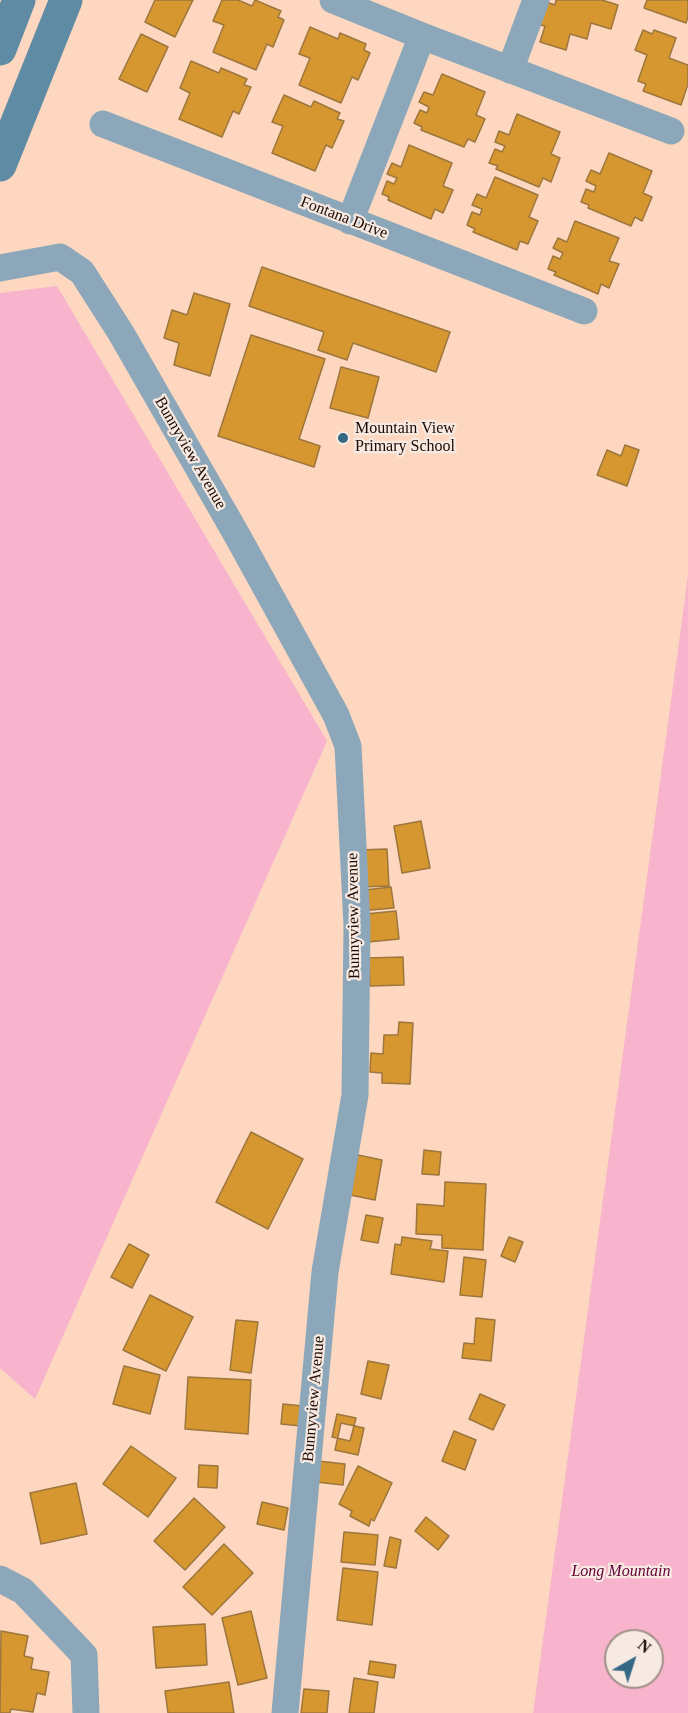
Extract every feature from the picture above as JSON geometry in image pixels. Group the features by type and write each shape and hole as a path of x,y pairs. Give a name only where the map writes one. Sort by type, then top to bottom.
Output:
{"main road":[{"path":"0,49 19,0"},
{"path":"0,165 66,0"}],"street":[{"path":"333,0 671,131"},
{"path":"510,70 536,0"},
{"path":"350,221 422,36"},
{"name":"Fontana Drive","path":"103,124 584,311"},
{"name":"Bunnyview Avenue","path":"0,268 60,257 82,272 121,333 238,537 336,716 348,746 357,925 355,1095 326,1272 285,1713"},
{"path":"0,1579 23,1591 84,1655 86,1713"}],"green space":[{"path":"57,286 327,741 35,1399 0,1368 0,293"},
{"name":"Long Mountain","path":"688,576 688,1713 533,1713"}],"building":[{"path":"155,0 193,0 175,37 145,22"},
{"path":"222,0 238,0 252,6 255,0 281,11 278,17 284,20 273,47 267,44 256,70 213,52 224,25 213,21"},
{"path":"556,0 602,0 618,5 611,29 591,23 587,39 570,34 566,50 540,42 545,26 540,25 546,2 555,5"},
{"path":"647,0 688,0 686,23 644,8"},
{"path":"310,27 338,39 340,33 366,44 364,50 370,53 358,80 352,77 341,103 299,85 310,58 299,54"},
{"path":"643,30 652,34 654,30 676,38 669,58 688,65 688,84 681,105 643,91 646,84 638,81 647,55 635,50"},
{"path":"141,34 168,47 147,92 119,79"},
{"path":"191,61 219,73 221,68 247,79 244,85 251,87 239,114 233,111 222,137 179,119 190,93 180,88"},
{"path":"442,74 485,92 476,115 485,119 475,142 468,139 464,147 421,130 422,127 414,123 420,110 427,113 429,107 419,102 424,92 433,95"},
{"path":"284,95 311,107 314,101 340,113 337,119 344,121 332,148 326,145 315,171 272,153 283,126 272,122"},
{"path":"517,114 560,132 551,154 560,158 551,182 543,178 539,187 496,169 498,166 489,163 495,149 502,152 505,146 495,142 499,131 509,135"},
{"path":"409,145 452,163 443,186 453,190 443,213 435,209 431,219 388,200 389,197 382,194 387,181 394,184 397,178 387,174 392,163 401,167"},
{"path":"609,153 652,171 643,193 652,197 642,221 635,217 631,226 588,208 589,205 581,202 586,189 594,192 596,186 586,181 591,170 600,174"},
{"path":"495,177 538,195 529,217 538,221 528,244 520,241 517,250 473,232 475,229 467,225 472,212 480,215 482,209 472,205 477,194 486,198"},
{"path":"575,221 619,238 609,261 619,264 609,288 601,284 598,294 554,275 556,272 548,269 553,256 560,259 563,253 553,248 558,238 567,242"},
{"path":"262,267 450,332 436,372 353,343 347,360 318,350 324,332 249,306"},
{"path":"194,293 230,304 210,376 174,365 179,343 164,338 172,310 187,315"},
{"path":"251,335 325,359 299,439 320,446 314,467 218,436"},
{"path":"341,367 379,377 368,418 330,408"},
{"path":"625,445 639,450 627,486 597,475 607,450 621,456"},
{"path":"421,821 430,868 402,873 394,826"},
{"path":"387,849 389,886 360,887 358,850"},
{"path":"391,887 394,908 359,911 356,891"},
{"path":"396,911 399,939 368,942 365,914"},
{"path":"403,957 404,985 370,986 369,958"},
{"path":"399,1022 413,1023 410,1084 382,1083 382,1073 370,1072 371,1053 383,1054 384,1035 398,1035"},
{"path":"251,1132 303,1159 268,1229 216,1202"},
{"path":"424,1150 441,1152 439,1175 422,1174"},
{"path":"358,1155 382,1160 375,1200 350,1195"},
{"path":"445,1182 486,1184 483,1250 442,1248 442,1235 416,1234 417,1204 444,1206"},
{"path":"366,1215 383,1218 378,1243 361,1240"},
{"path":"402,1237 432,1241 430,1249 448,1251 444,1282 391,1274 395,1244 401,1245"},
{"path":"509,1237 523,1242 515,1262 501,1256"},
{"path":"129,1244 149,1255 132,1288 111,1277"},
{"path":"464,1257 486,1260 482,1297 460,1295"},
{"path":"150,1295 193,1317 166,1371 123,1350"},
{"path":"476,1318 495,1320 491,1361 462,1358 464,1343 474,1344"},
{"path":"236,1320 258,1322 251,1373 230,1370"},
{"path":"368,1361 389,1365 381,1399 361,1394"},
{"path":"124,1366 160,1375 150,1414 113,1404"},
{"path":"188,1377 251,1380 248,1434 185,1429"},
{"path":"480,1394 505,1405 493,1430 469,1419"},
{"path":"283,1404 303,1406 301,1426 281,1424"},
{"path":"337,1414 356,1418 350,1441 332,1437"},
{"path":"341,1423 364,1428 358,1455 335,1450"},
{"path":"454,1431 476,1440 465,1470 442,1461"},
{"path":"131,1446 176,1478 148,1517 103,1484"},
{"path":"318,1461 345,1464 343,1485 316,1482"},
{"path":"199,1465 218,1466 217,1488 198,1487"},
{"path":"358,1466 392,1483 374,1521 371,1519 369,1526 350,1516 352,1511 339,1504"},
{"path":"76,1483 87,1534 41,1544 30,1493"},
{"path":"194,1498 225,1527 185,1570 154,1541"},
{"path":"262,1502 288,1508 284,1530 257,1524"},
{"path":"426,1517 449,1536 438,1550 415,1531"},
{"path":"344,1532 378,1535 375,1565 341,1562"},
{"path":"390,1537 401,1540 396,1568 384,1566"},
{"path":"224,1544 253,1573 212,1615 183,1587"},
{"path":"343,1568 378,1572 372,1625 337,1620"},
{"path":"251,1611 267,1678 238,1685 222,1618"},
{"path":"205,1624 207,1665 156,1668 153,1627"},
{"path":"1,1631 28,1636 24,1656 33,1658 31,1669 49,1672 45,1695 37,1693 33,1712 11,1709 10,1713 0,1713"},
{"path":"370,1661 396,1665 394,1678 368,1674"},
{"path":"354,1678 378,1682 374,1713 349,1713"},
{"path":"229,1682 234,1713 168,1713 165,1691"},
{"path":"304,1689 329,1691 327,1713 301,1713"}],"place":[{"name":"Mountain View Primary School","path":"343,438"}]}
